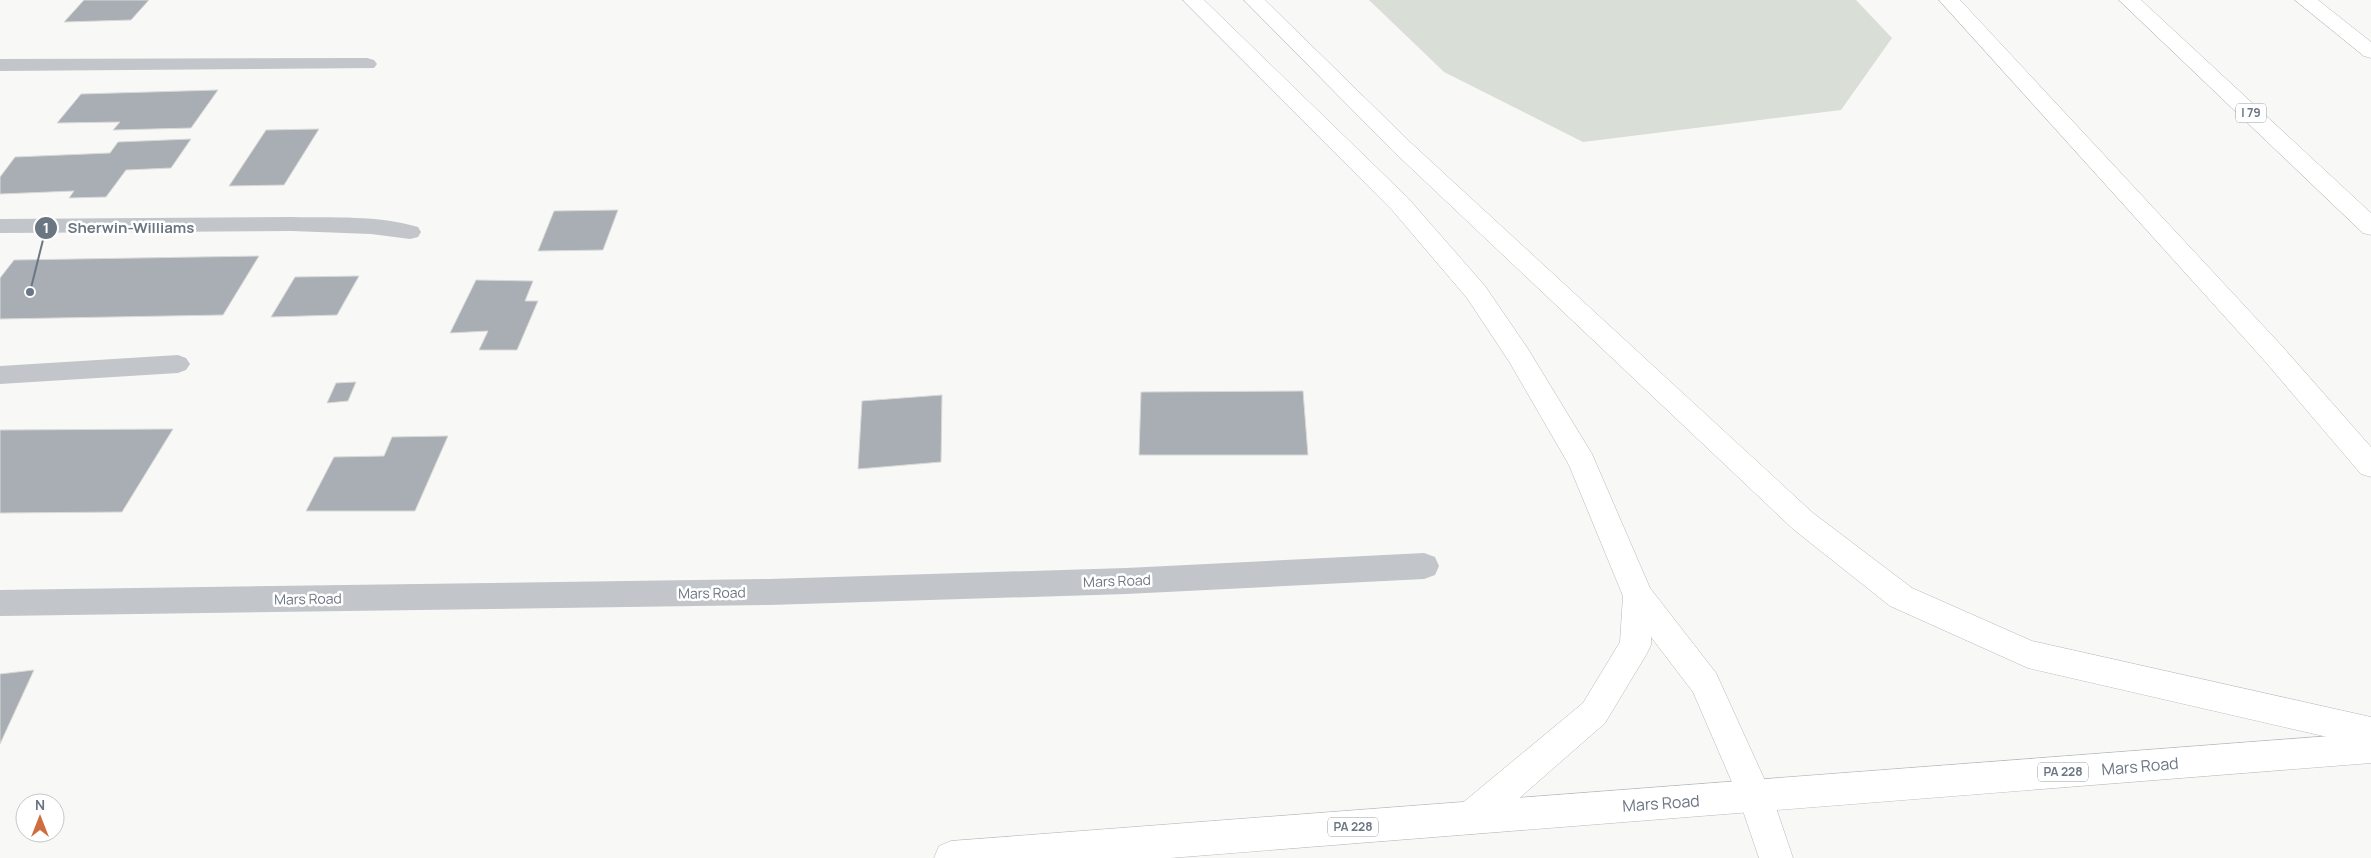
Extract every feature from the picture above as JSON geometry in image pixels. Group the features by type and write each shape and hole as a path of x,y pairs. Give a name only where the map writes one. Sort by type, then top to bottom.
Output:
{"highway":[{"path":"1193,0 1400,204 1476,292 1519,356 1582,462 1638,596 1705,683 1755,796 1776,858"},
{"path":"1254,0 1402,147 1803,521 1901,597 2028,654 2371,732"},
{"path":"1949,0 2265,345 2371,466"},
{"name":"I 79","path":"2129,0 2371,227"},
{"path":"2305,0 2371,52"},
{"path":"1472,817 1594,713 1635,645 1638,596"},
{"name":"Mars Road","path":"951,858 2371,748"}],"street":[{"name":"Mars Road","path":"0,604 779,592 1126,581 1424,566"}],"lane":[{"path":"0,65 368,64"},
{"path":"0,226 292,224 370,227 410,232"},
{"path":"0,375 178,364"}],"shaded area":[{"path":"1369,0 1856,0 1892,38 1841,110 1583,142 1444,72"}],"building":[{"path":"84,0 149,0 131,20 64,22"},
{"path":"218,90 191,128 113,130 120,122 57,123 81,94"},
{"path":"319,129 284,185 229,186 266,130"},
{"path":"191,139 171,168 126,170 106,197 69,198 74,191 0,194 0,177 15,157 110,153 118,142"},
{"path":"618,210 603,250 538,251 554,211"},
{"path":"259,256 223,315 0,319 0,278 14,260"},
{"path":"359,276 337,315 271,317 295,277"},
{"path":"476,280 533,281 525,301 538,301 517,350 479,350 488,331 450,333"},
{"path":"356,382 348,401 327,403 336,383"},
{"path":"1303,391 1308,455 1139,455 1141,392"},
{"path":"942,395 941,462 858,469 862,401"},
{"path":"173,429 122,512 0,513 0,430"},
{"path":"448,436 415,511 306,511 334,457 384,456 392,437"},
{"path":"34,670 0,744 0,674"}],"place":[{"name":"Sherwin-Williams","path":"30,292"}]}
